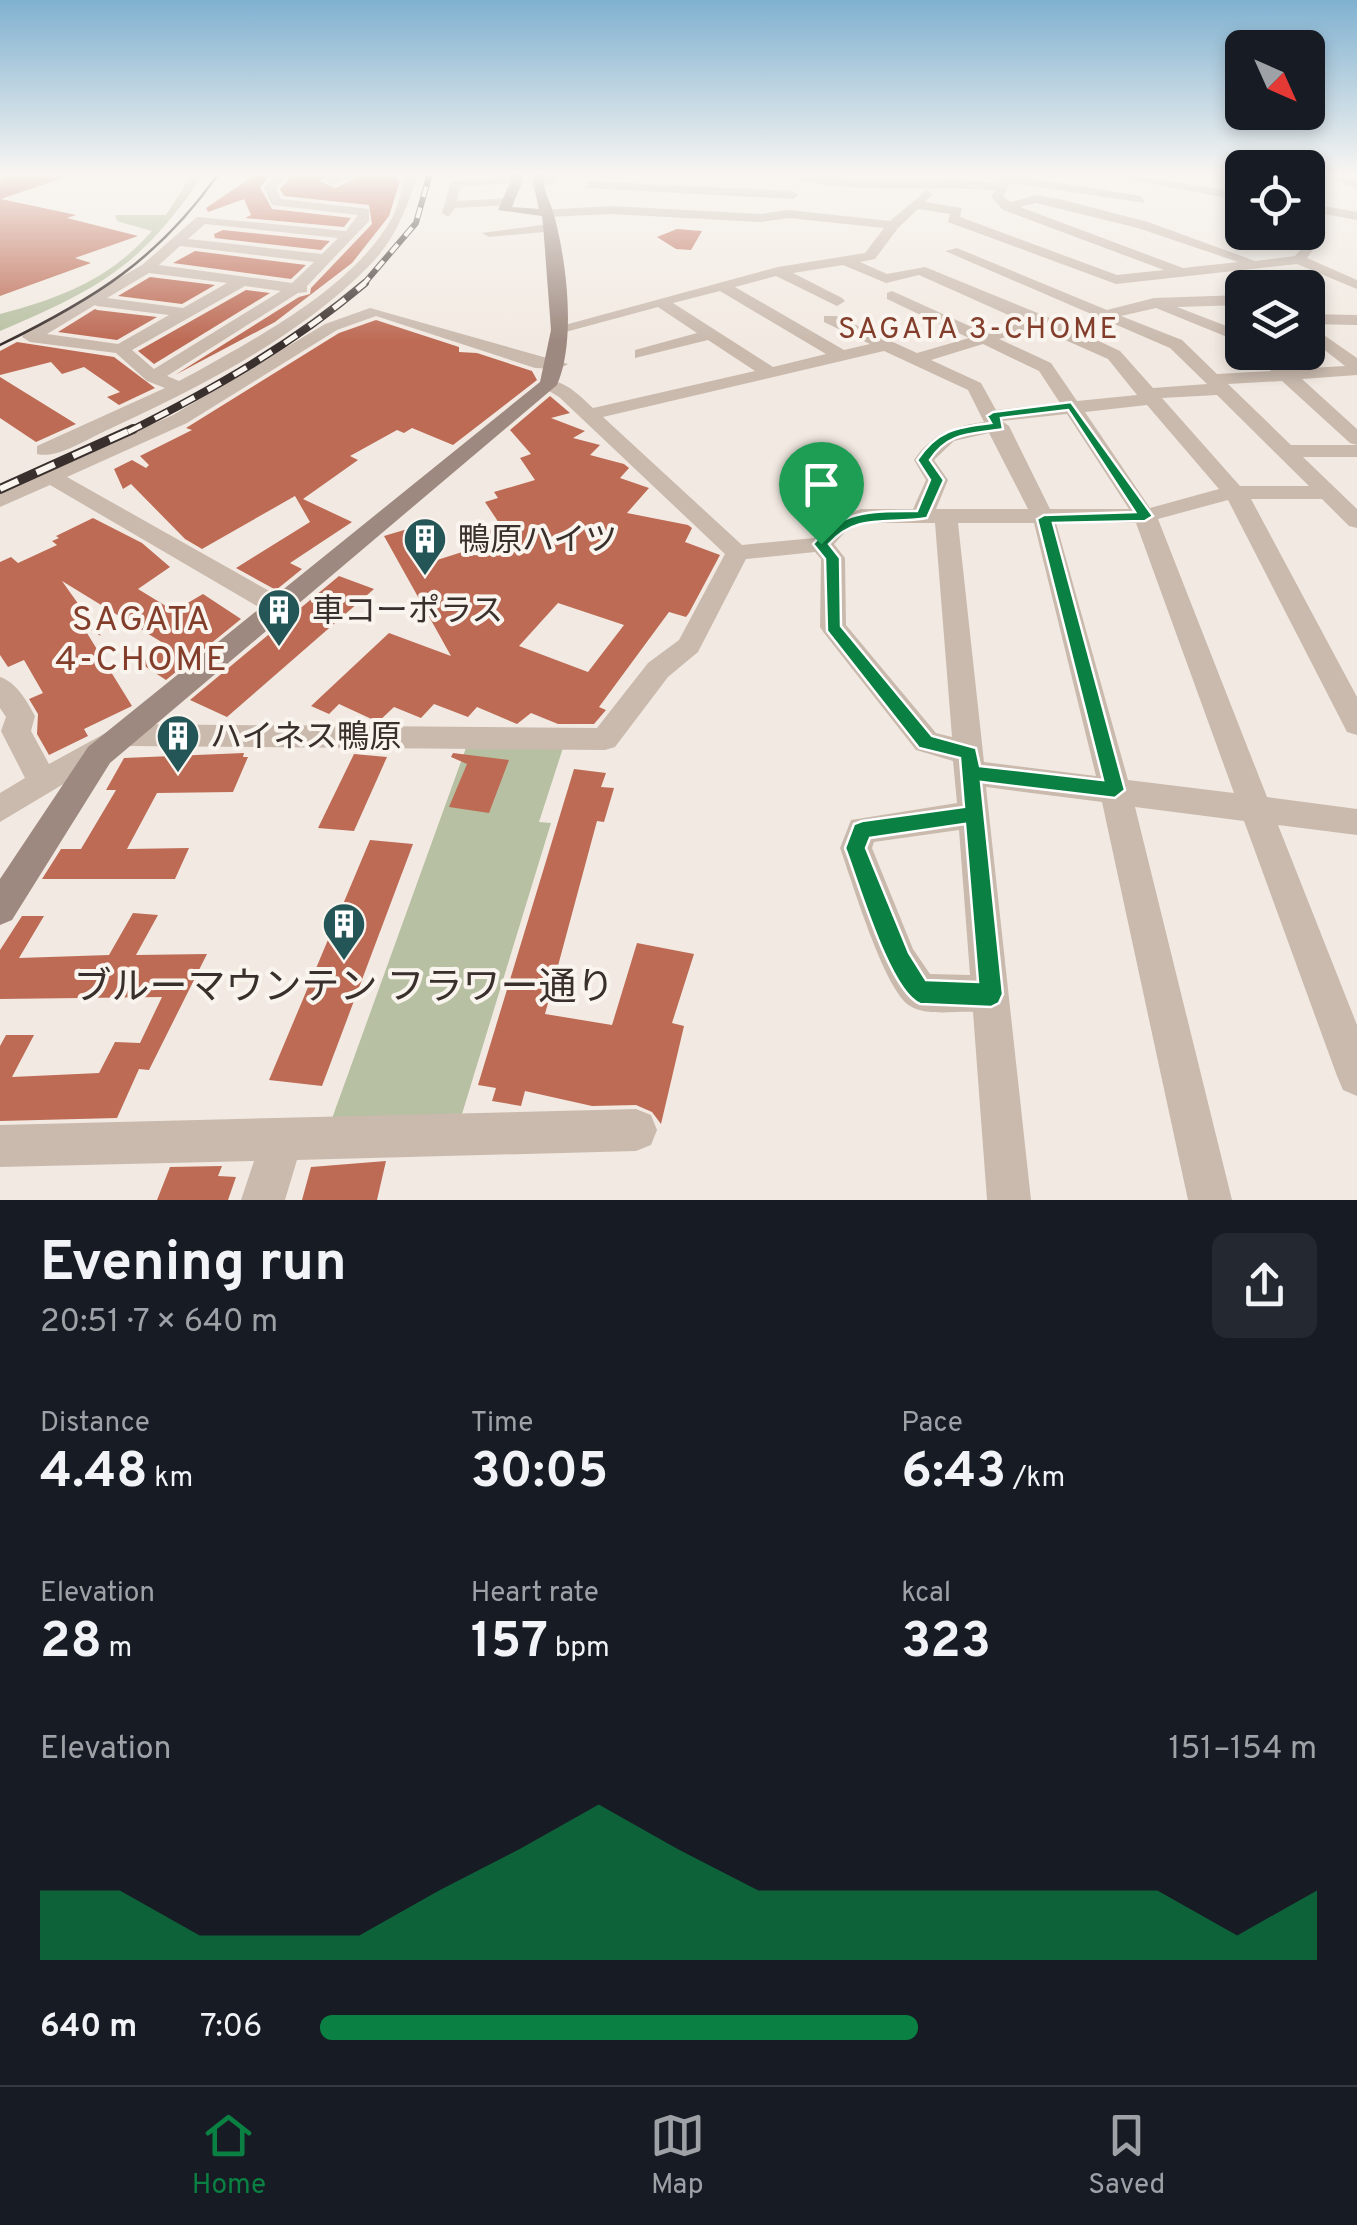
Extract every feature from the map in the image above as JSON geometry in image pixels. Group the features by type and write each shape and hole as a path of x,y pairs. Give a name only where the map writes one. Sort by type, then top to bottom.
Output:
{"street":[{"path":"180,387 154,377 121,349 30,337 147,268 193,229"},
{"path":"290,229 349,235"},
{"path":"154,377 296,288 355,229"},
{"path":"44,450 180,387 332,292 393,229"},
{"path":"488,233 511,229"},
{"path":"0,909 99,756 553,374 558,329 546,229"},
{"path":"558,329 778,270 870,256 891,229"},
{"path":"982,229 1116,280 1154,303 1225,331"},
{"path":"1066,229 1182,272"},
{"path":"1157,229 1257,264"},
{"path":"181,242 326,259"},
{"path":"952,250 1176,344 1282,451 1356,518"},
{"path":"1298,260 1305,250"},
{"path":"1116,280 1298,260 1357,286"},
{"path":"846,262 886,279 920,270 1114,355 1230,494 1246,507 1357,724"},
{"path":"147,268 332,292"},
{"path":"778,270 884,346 975,387 1044,519 1115,790 1210,1200"},
{"path":"121,349 242,281"},
{"path":"721,285 841,356"},
{"path":"1325,287 1357,286"},
{"path":"892,296 1044,367 1145,516 1357,1076"},
{"path":"97,300 186,313"},
{"path":"915,359 1038,322 1106,315 1154,303 1225,301"},
{"path":"660,302 768,372"},
{"path":"0,500 180,419 331,327 376,311 541,364 588,416 737,553 821,544 838,526 861,516 1145,516 1230,494 1326,492"},
{"path":"1325,321 1352,323"},
{"path":"641,354 712,334"},
{"path":"1325,342 1357,368"},
{"path":"588,416 884,346"},
{"path":"1009,1200 970,763 934,516 937,480 924,460 935,443 952,432 996,421 1284,372 1357,368"},
{"path":"1282,370 1357,438"},
{"path":"1282,451 1357,451"},
{"path":"54,478 278,607"},
{"path":"821,544 832,558 833,627 926,742 970,763 1115,790 1357,822"},
{"path":"0,810 122,735 605,739 658,670 688,646 737,553"},
{"path":"0,687 22,716 16,731 43,783"},
{"path":"974,814 862,830 856,848 900,960 920,992 991,994"},
{"path":"0,1146 636,1130"},
{"path":"263,1200 282,1140"}],"green space":[{"path":"145,229 161,229 115,272 64,302 0,331 0,314 44,301 102,274 152,231"},
{"path":"467,745 563,748 539,822 551,823 462,1114 330,1124"}],"building":[{"path":"0,229 110,229 138,236 75,258 91,263 0,296"},
{"path":"367,229 379,229 352,263 275,322 175,375 299,297 310,294 311,288"},
{"path":"677,229 702,231 691,250 676,249 657,237"},
{"path":"223,230 330,241 321,250 215,238 214,234"},
{"path":"195,251 306,265 291,279 173,263"},
{"path":"150,277 215,285 182,304 118,296"},
{"path":"246,290 270,293 154,364 138,351"},
{"path":"95,309 157,317 117,340 58,332"},
{"path":"376,320 459,347 459,352 477,353 532,371 537,380 453,445 412,428 404,433 397,430 350,456 358,460 303,499 352,522 290,563 302,569 276,590 236,568 310,522 295,496 202,549 185,539 131,484 123,489 114,469 132,460 146,468 149,465 140,456 192,430 186,428 339,333"},
{"path":"17,342 114,357 155,388 119,405 107,397 120,392 84,367 62,374 51,362 0,375 0,351"},
{"path":"0,377 76,424 36,442 0,418"},
{"path":"550,396 570,413 551,418 585,431 573,438 600,445 590,455 624,464 629,468 620,478 649,488 627,513 688,525 692,528 685,542 720,555 689,613 686,617 669,612 599,707 606,710 594,724 558,724 531,713 517,724 477,707 468,717 434,704 421,718 394,707 378,722 339,704 329,714 311,706 389,633 451,656 384,536 414,527 434,561 481,546 475,534 501,526 485,502 498,498 494,492 535,480 520,458 531,454 510,430","holes":["558,603 624,625 588,672 519,646"]},
{"path":"93,518 142,543 170,567 138,589 174,611 203,594 241,619 166,680 140,663 168,646 62,581 101,636 82,625 132,706 84,729 88,736 49,755 37,734 38,714 29,699 43,693 24,660 8,667 0,655 0,562 11,557 18,563 57,545 52,541 59,538 56,536"},
{"name":"車コーポラス","path":"339,576 374,589 227,717 190,700"},
{"path":"244,753 243,757 248,757 233,792 157,793 127,849 189,848 175,879 42,879 61,849 81,849 116,790 106,790 124,758"},
{"path":"453,753 509,760 489,813 449,807 467,764 451,757"},
{"path":"354,754 387,757 354,831 318,828"},
{"path":"574,769 606,773 601,787 614,788 604,822 597,821 545,1014 612,1025 637,943 694,954 672,1023 684,1026 661,1124 652,1112 636,1105 592,1106 525,1091 521,1106 492,1101 496,1088 478,1085"},
{"name":"ブルーマウンテン フラワー通り","path":"370,840 413,844 322,1086 269,1080"},
{"path":"133,913 158,915 136,955 207,954 149,1070 139,1069 117,1118 0,1121 0,1046 6,1035 34,1035 12,1077 99,1073 115,1042 140,1043 162,997 0,999 0,950 22,916 44,916 19,958 109,955"},
{"path":"386,1161 377,1200 302,1200 311,1167"},
{"path":"222,1166 218,1176 236,1177 228,1200 157,1200 170,1167"}],"tram line":[{"path":"0,345 95,293 148,254 173,229"}],"railway":[{"path":"364,284 411,229"},
{"path":"128,432 251,365 364,284"},
{"path":"0,489 133,429"}],"place":[{"name":"鴨原ハイツ","path":"425,577"},
{"name":"車コーポラス","path":"279,648"},
{"name":"ハイネス鴨原","path":"178,774"},
{"name":"ブルーマウンテン フラワー通り","path":"344,962"}],"district":[{"name":"SAGATA 3-CHOME","path":"979,328"},
{"name":"SAGATA 4-CHOME","path":"142,638"}],"route":[{"path":"821,544 832,558 833,627 926,742 969,753 970,773 983,904 991,994 920,992 900,960 856,848 862,830 974,814 970,773 1115,790 1044,519 1145,516 1071,406 993,416 998,426 952,432 935,443 924,460 937,480 922,515 861,516 838,526 821,544"}]}
